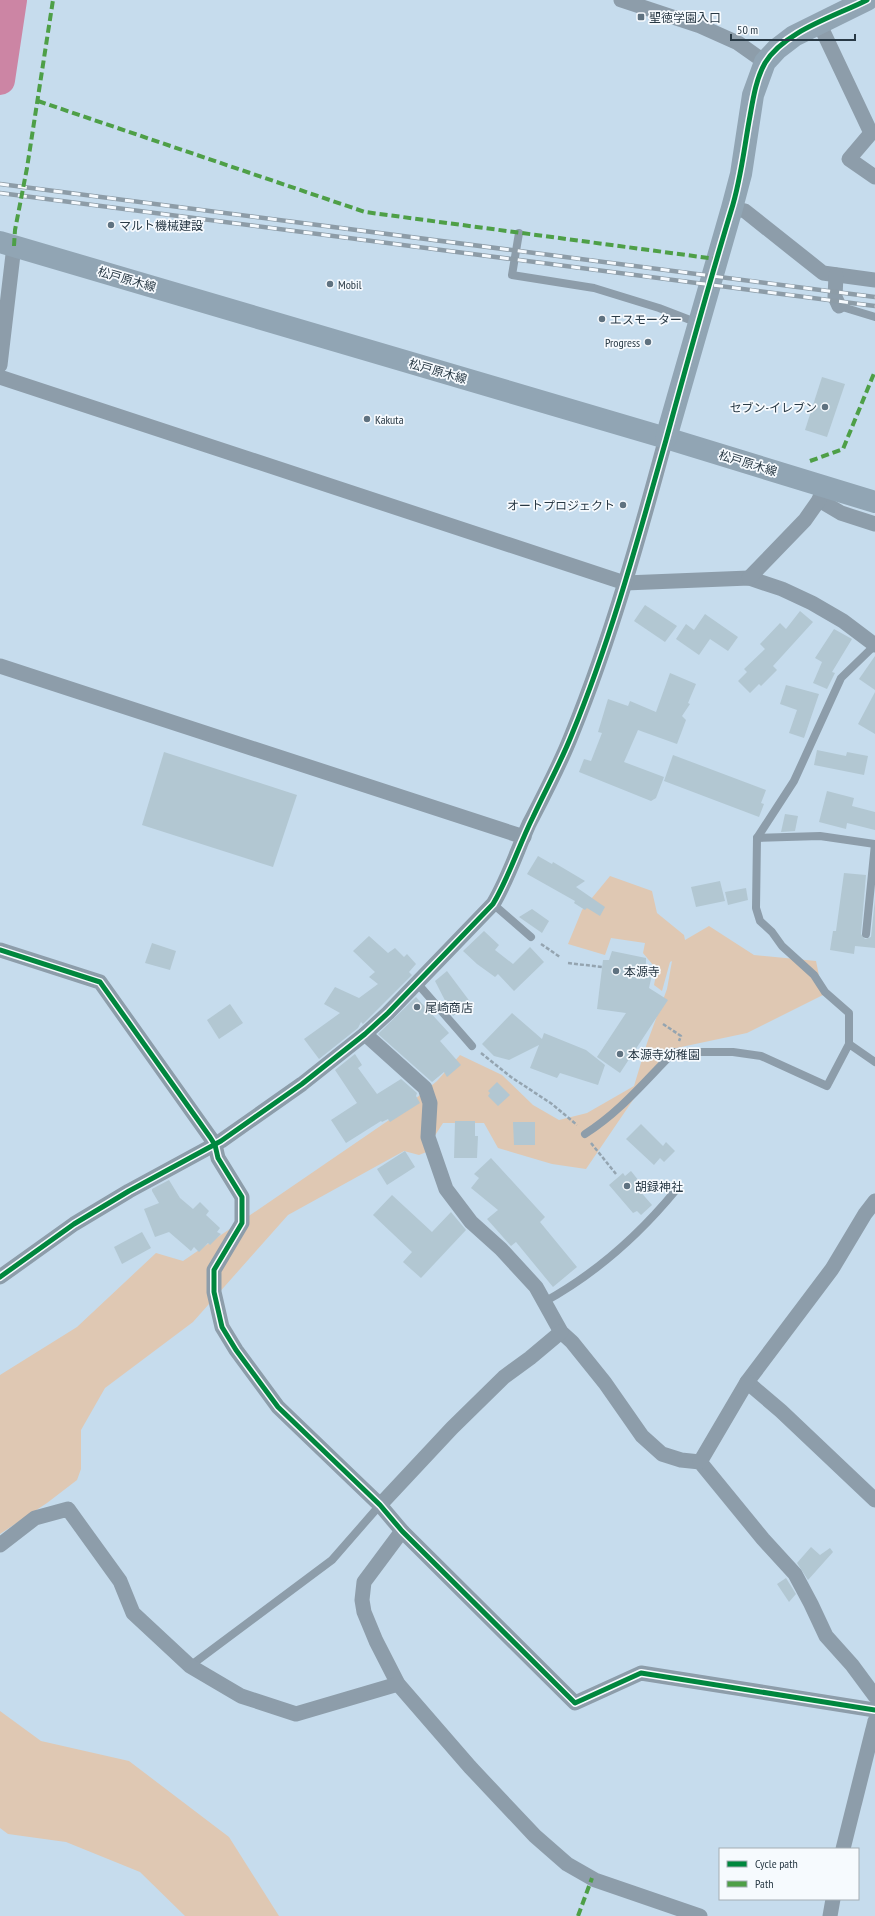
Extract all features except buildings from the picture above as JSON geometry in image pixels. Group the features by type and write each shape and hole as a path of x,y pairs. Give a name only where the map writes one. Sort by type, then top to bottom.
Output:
{"main road":[{"path":"666,438 741,174 753,96 765,62 777,49 794,36 867,0"},
{"name":"松戸原木線","path":"7,244 666,438 821,493 875,502"}],"street":[{"path":"621,0 700,26 738,43 765,62"},
{"path":"819,23 871,133 849,159 875,176"},
{"path":"732,208 745,211 823,273 875,280"},
{"path":"0,365 7,244"},
{"path":"836,275 835,297 839,306"},
{"path":"0,377 625,584 749,578 782,588 843,621 875,645"},
{"path":"3,1270 74,1224 129,1191 215,1145 302,1084 366,1034 493,904 500,892 524,836 571,736 595,674 625,584 666,438"},
{"path":"749,578 805,520 821,493 841,513 875,524"},
{"path":"0,666 524,836"},
{"path":"0,950 100,982 215,1145 218,1158 242,1197 242,1223 214,1270 214,1292 222,1327 236,1350 278,1408 380,1505 402,1531 575,1703 641,1673 875,1710"},
{"path":"366,1034 425,1088 430,1103 428,1137 446,1189 471,1222 501,1249 536,1287 561,1332 572,1342 605,1383 642,1436 662,1454 681,1460 700,1462 763,1540 795,1574 826,1636 852,1665 875,1696"},
{"path":"700,1462 747,1382 832,1269 865,1214 875,1201"},
{"path":"380,1505 452,1428 504,1377 561,1332"},
{"path":"747,1382 781,1411 875,1500"},
{"path":"0,1545 35,1518 68,1509 120,1581 133,1613 190,1666 241,1696 296,1714 398,1684"},
{"path":"402,1531 364,1582 362,1600 364,1612 376,1641 398,1684 481,1778 535,1836 567,1864 592,1878 700,1916"},
{"path":"844,1848 875,1721"},
{"path":"830,1916 833,1900"}],"lane":[{"path":"519,233 512,275 594,288 659,308 698,323"},
{"path":"839,306 875,317"},
{"path":"585,1134 628,1101 674,1052 733,1052 761,1056 827,1086 849,1044 849,1014 825,992 814,975 782,946 772,932 760,921 756,908 757,838 794,781 841,678 875,645"},
{"path":"757,838 820,836 875,844 866,934"},
{"path":"493,904 531,937"},
{"path":"417,983 472,1046"},
{"path":"849,1044 875,1062"},
{"path":"544,1302 562,1292 621,1248 655,1216 676,1190"},
{"path":"190,1666 332,1560 380,1505"}],"path":[{"path":"531,937 560,957"},
{"path":"568,962 602,967"},
{"path":"663,1024 681,1036 674,1052"},
{"path":"472,1046 511,1077 552,1104 585,1134 616,1174"}],"shaded area":[{"path":"610,876 652,891 657,913 684,935 685,940 709,926 754,955 816,961 823,995 747,1033 667,1050 586,1169 552,1164 498,1148 484,1123 443,1123 434,1137 429,1151 419,1155 404,1151 288,1215 193,1322 105,1388 81,1430 81,1469 77,1480 47,1503 0,1534 0,1375 77,1327 156,1253 183,1261 392,1118 437,1081 460,1055 502,1075 533,1105 559,1120 587,1113 634,1086 647,1043 667,989 672,961 670,962 662,991 654,985 657,970 643,953 645,943 611,938 605,955 568,944 582,910"},
{"path":"0,1711 41,1741 129,1761 229,1837 279,1916 185,1916 140,1872 66,1842 8,1834 0,1828"}],"waterway":[{"path":"0,80 12,0"}],"railway":[{"path":"0,184 875,297"},
{"path":"0,193 875,306"}],"marked path":[{"path":"14,246 15,230 27,168 53,0"},
{"path":"38,101 365,212 716,259"},
{"path":"810,461 843,449 875,371"},
{"path":"578,1916 592,1878"}],"cycle path":[{"path":"0,1277 74,1224 129,1191 221,1141 302,1084 365,1034 388,1013 493,904 568,744 599,662 623,588 734,199 740,176 757,82 762,69 774,52 797,33 867,0"},
{"path":"0,950 100,982 210,1137 215,1145 218,1158 242,1197 242,1223 214,1270 214,1292 222,1327 236,1350 278,1407 380,1505 402,1531 575,1703 641,1673 875,1710"}],"place":[{"name":"聖徳学園入口","path":"641,17"},
{"name":"マルト機械建設","path":"111,225"},
{"name":"Mobil","path":"330,284"},
{"name":"エスモーター","path":"602,319"},
{"name":"Progress","path":"648,342"},
{"name":"セブン-イレブン","path":"825,407"},
{"name":"Kakuta","path":"367,419"},
{"name":"オートプロジェクト","path":"623,505"},
{"name":"本源寺","path":"616,971"},
{"name":"尾崎商店","path":"417,1007"},
{"name":"本源寺幼稚園","path":"620,1054"},
{"name":"胡録神社","path":"627,1186"}]}
